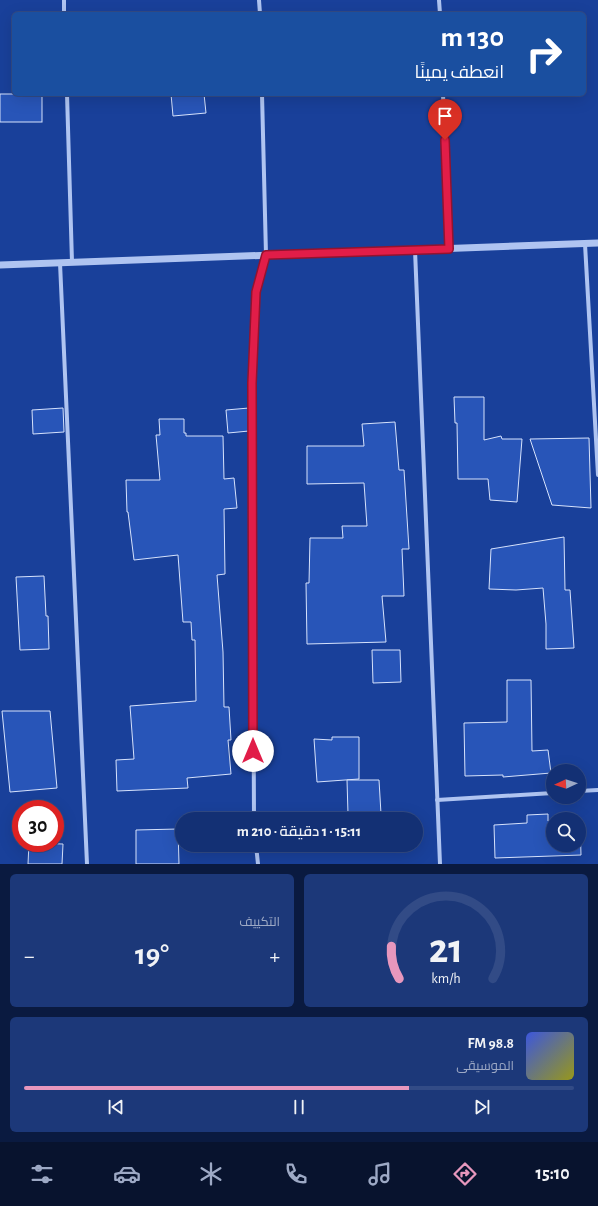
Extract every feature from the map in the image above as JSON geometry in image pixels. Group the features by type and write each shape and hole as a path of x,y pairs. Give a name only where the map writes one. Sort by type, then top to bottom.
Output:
{"street":[{"path":"64,0 64,12"},
{"path":"259,0 260,12"},
{"path":"439,0 440,12"},
{"path":"67,96 72,262"},
{"path":"254,812 253,376 256,292 266,255 262,96"},
{"path":"443,96 449,249"},
{"path":"0,265 598,243"},
{"path":"585,244 598,475"},
{"path":"415,250 440,864"},
{"path":"60,263 87,864"},
{"path":"586,791 598,790"},
{"path":"437,800 546,793"},
{"path":"257,852 258,864"}],"building":[{"path":"0,94 12,94 12,96 42,96 42,122 0,122"},
{"path":"171,96 204,96 206,113 173,116"},
{"path":"454,397 484,397 484,440 501,436 502,439 522,439 517,502 490,500 488,479 458,479 457,423 455,423"},
{"path":"63,408 64,432 33,434 32,410"},
{"path":"249,408 249,431 228,433 226,410"},
{"path":"159,419 184,419 184,433 186,433 186,436 223,436 224,479 234,478 237,508 224,509 225,574 217,575 223,652 224,707 229,707 231,740 228,740 231,774 187,778 188,788 117,791 116,760 134,759 130,706 196,701 195,640 192,640 191,622 183,622 178,555 134,560 127,512 126,480 160,480 156,435 160,435"},
{"path":"395,422 399,470 404,470 409,549 402,549 404,596 382,596 386,642 307,644 306,583 309,583 310,538 343,538 342,526 367,526 364,483 307,484 307,446 364,446 362,424"},
{"path":"589,438 591,508 552,505 530,439"},
{"path":"564,537 565,590 570,590 574,648 546,649 546,624 543,588 516,590 489,589 491,549"},
{"path":"44,576 46,616 48,616 49,649 20,650 16,577"},
{"path":"372,650 400,650 401,682 373,683"},
{"path":"507,680 531,680 532,751 548,750 550,764 546,764 546,773 503,777 503,775 465,776 464,723 507,722"},
{"path":"2,711 50,711 57,788 10,792"},
{"path":"332,737 359,737 359,779 317,782 314,739 332,740"},
{"path":"347,780 379,780 381,812 348,812"},
{"path":"546,814 546,852 581,852 581,855 495,858 494,825 527,823 527,815"},
{"path":"175,829 175,852 179,852 179,864 136,864 136,830"},
{"path":"29,852 63,852 62,864 28,864"}],"route":[{"path":"253,751 252,383 256,292 266,255 449,249 445,140"}]}
